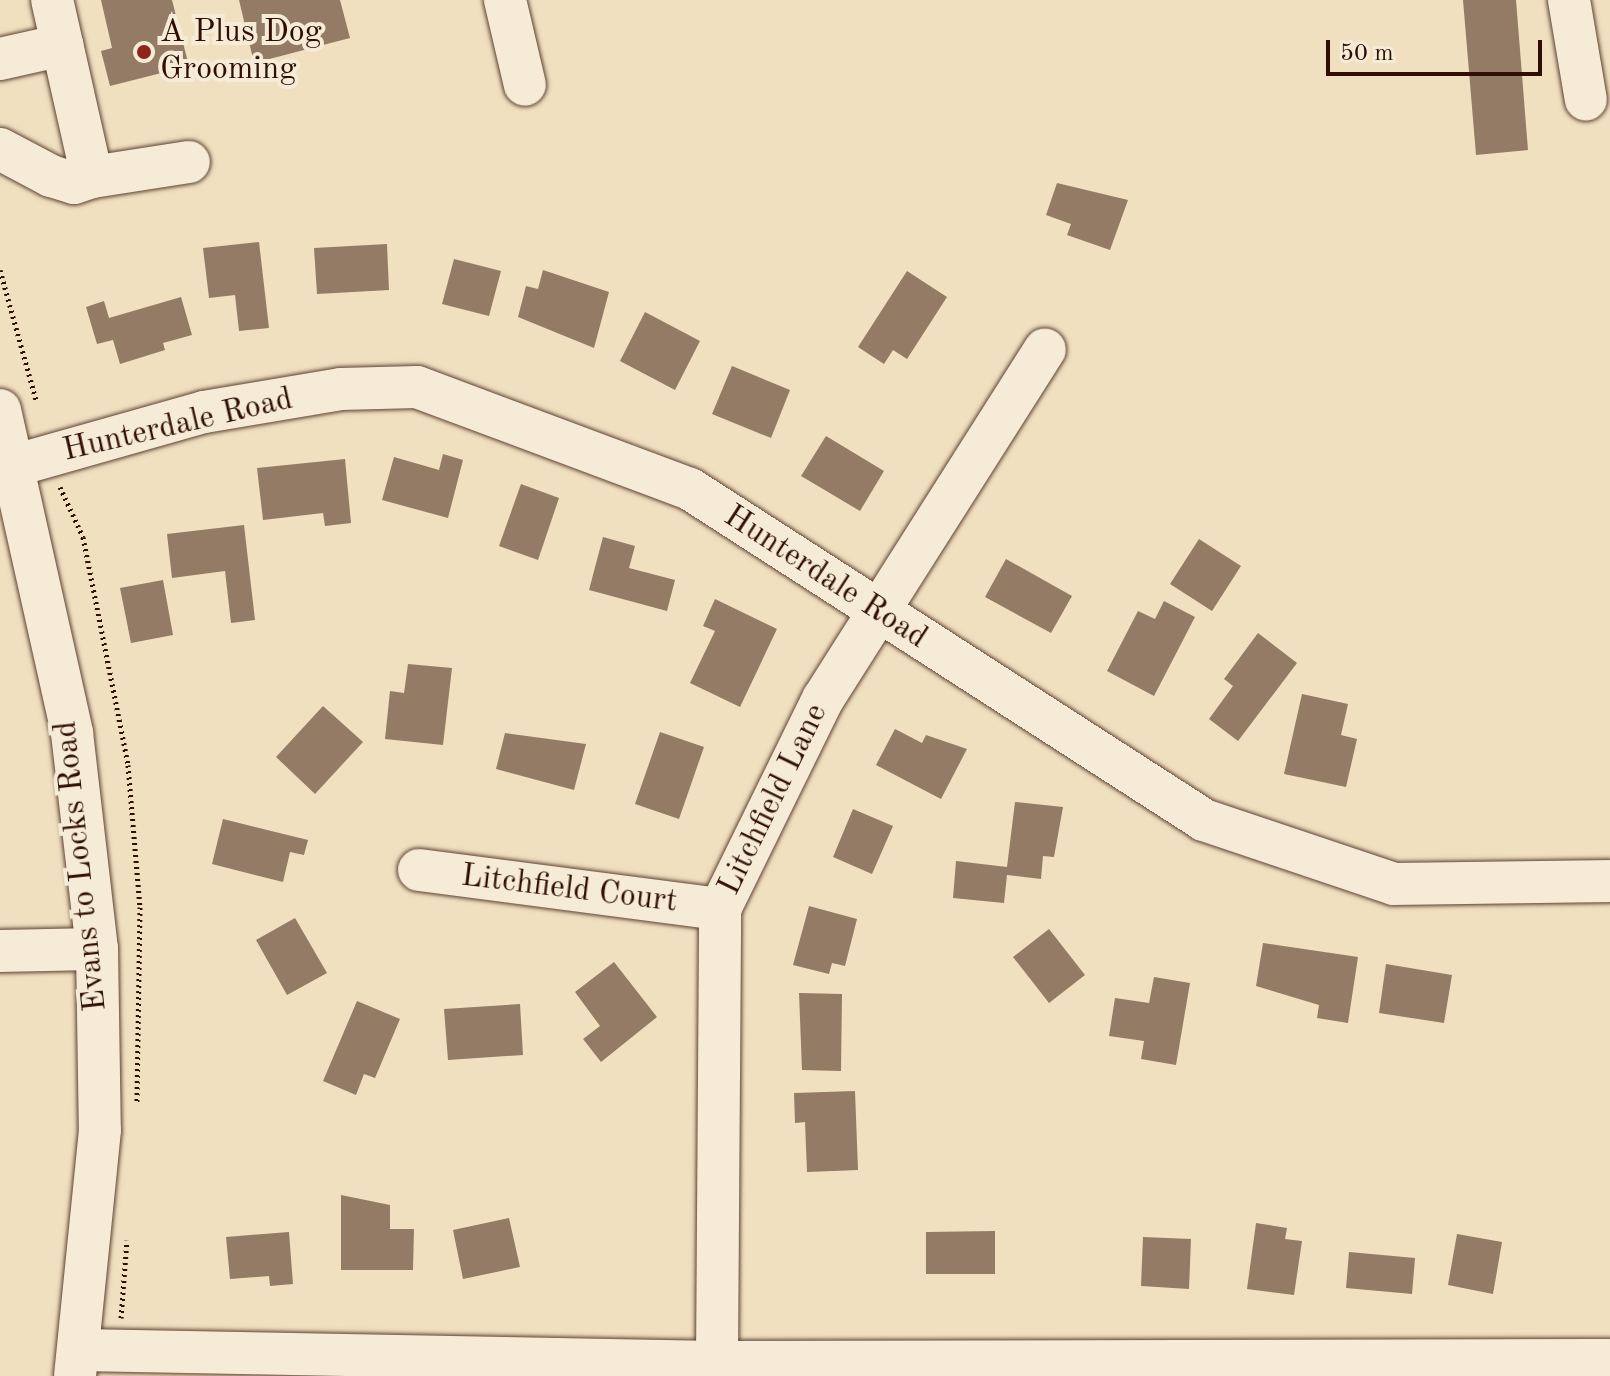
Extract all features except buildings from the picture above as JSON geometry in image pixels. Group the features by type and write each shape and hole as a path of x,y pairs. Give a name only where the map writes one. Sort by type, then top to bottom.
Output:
{"street":[{"path":"52,0 92,177"},
{"path":"505,0 525,85"},
{"path":"1569,0 1586,100"},
{"path":"0,59 62,45"},
{"path":"0,149 51,176 74,183 92,177 189,162"},
{"name":"Litchfield Lane","path":"717,1362 720,909 823,699 1045,349"},
{"name":"Hunterdale Road","path":"13,466 204,412 341,389 417,387 690,489 877,614 1204,820 1394,884 1610,881"},
{"name":"Evans to Locks Road","path":"19,410 13,466 72,733 97,949 100,1130 78,1363"},
{"name":"Litchfield Court","path":"419,870 720,909"},
{"path":"0,951 97,949"},
{"path":"78,1363 1610,1360"}],"path":[{"path":"0,270 19,410"}],"place":[{"name":"A Plus Dog Grooming","path":"144,52"}]}
